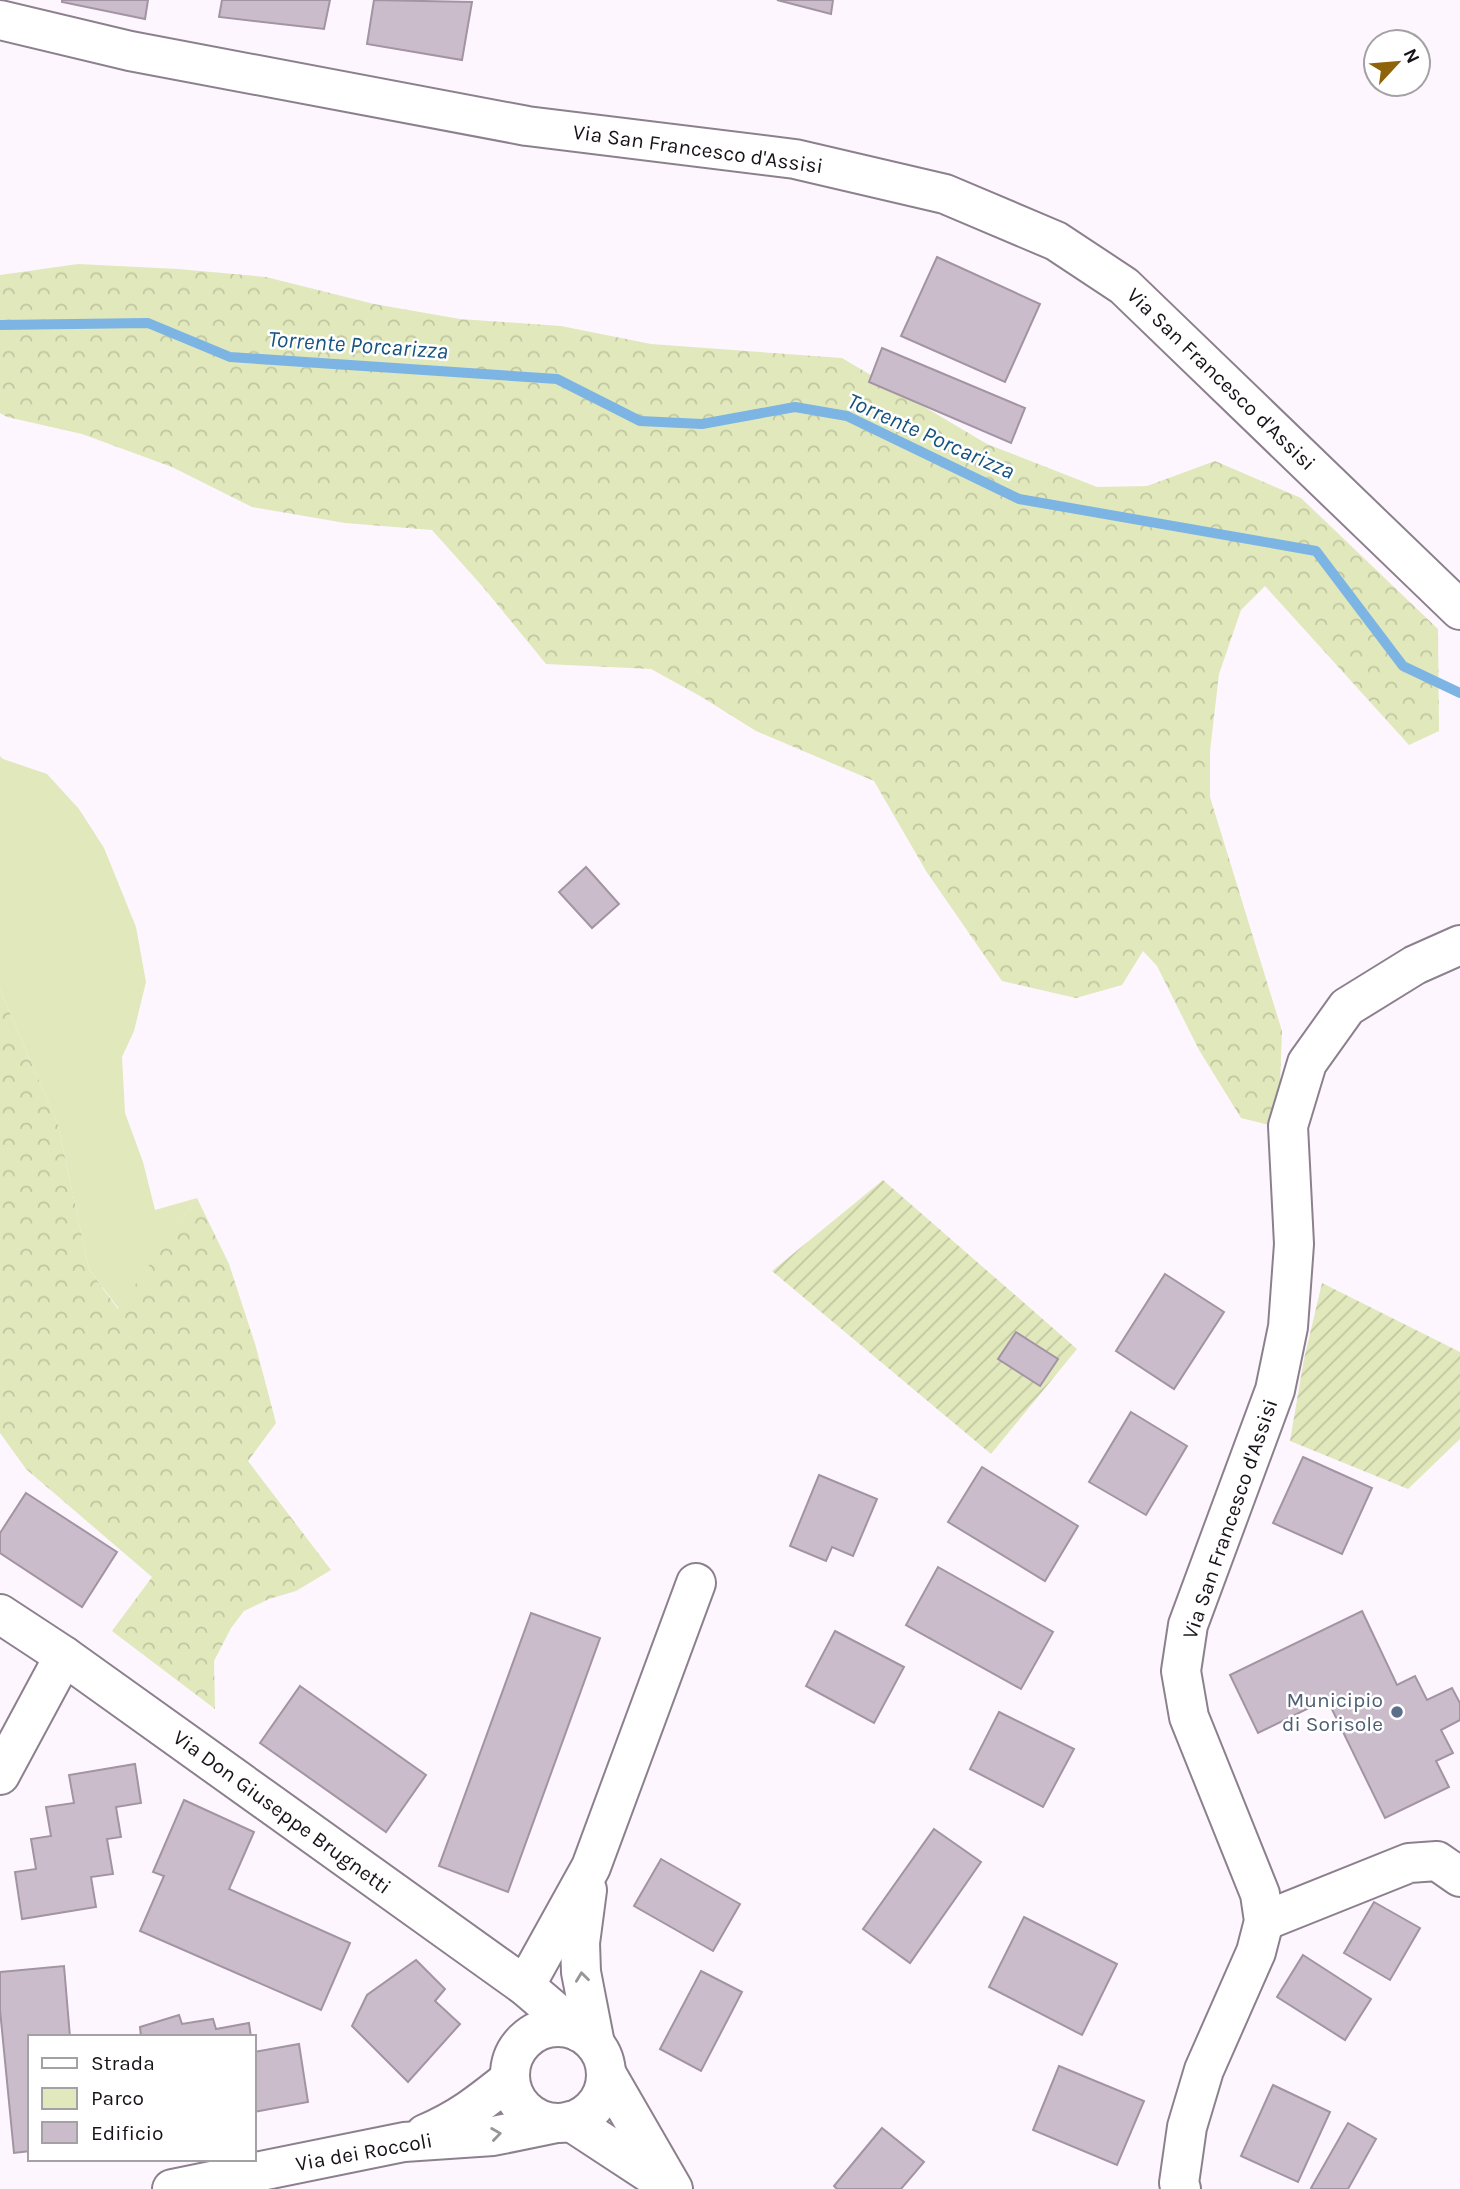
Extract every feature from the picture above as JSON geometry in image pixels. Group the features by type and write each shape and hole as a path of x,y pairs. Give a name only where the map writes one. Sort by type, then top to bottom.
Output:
{"street":[{"name":"Via San Francesco d'Assisi","path":"0,20 130,51 527,126 795,159 946,194 1056,241 1124,286 1460,610"},
{"name":"Via San Francesco d'Assisi","path":"1181,2189 1179,2183 1187,2127 1204,2070 1256,1952 1264,1921 1260,1894 1189,1717 1181,1671 1188,1625 1275,1390 1289,1327 1294,1244 1288,1125 1307,1063 1347,1007 1415,965 1460,946"},
{"path":"593,2050 560,2027 541,2030 524,2040 511,2065 510,2079 515,2096 525,2110 540,2120 563,2122 576,2119 592,2109 603,2092 593,2050 581,1972 580,1943 591,1867 696,1583"},
{"name":"Via Don Giuseppe Brugnetti","path":"0,1614 64,1656 510,1975 524,2040"},
{"path":"0,1775 64,1656"},
{"path":"1264,1921 1409,1863 1437,1861 1460,1877"},
{"path":"591,1867 510,1975 593,2050 672,2188"},
{"path":"404,2142 451,2123 476,2107 510,2079"},
{"path":"563,2122 672,2188"},
{"name":"Via dei Roccoli","path":"172,2189 404,2142 493,2136 563,2122"}],"green space":[{"path":"78,264 266,277 374,304 460,319 561,326 651,344 842,358 987,444 1097,487 1147,486 1215,461 1301,498 1438,629 1439,731 1409,745 1265,586 1241,610 1219,674 1210,751 1210,797 1282,1031 1280,1084 1269,1125 1241,1118 1199,1050 1157,966 1143,951 1122,985 1076,998 1002,981 926,871 874,781 756,731 651,669 546,664 432,530 345,523 252,507 172,467 82,434 7,417 0,413 0,275"},
{"path":"0,756 47,774 79,809 104,848 136,927 146,982 134,1031 122,1057 125,1113 143,1162 155,1210 197,1198 119,1309 89,1269 58,1125 0,990"},
{"path":"0,990 58,1125 89,1269 118,1309 197,1198 229,1264 256,1347 276,1423 248,1461 331,1570 296,1591 269,1599 244,1611 231,1628 214,1661 215,1709 112,1631 152,1577 26,1469 0,1433"},
{"path":"883,1180 1077,1349 991,1454 772,1271"},
{"path":"1322,1283 1460,1352 1460,1439 1408,1489 1290,1441 1304,1359"}],"building":[{"path":"62,0 148,0 145,19"},
{"path":"222,0 330,0 324,29 219,17"},
{"path":"374,0 472,2 462,60 367,44"},
{"path":"777,0 833,0 831,14"},
{"path":"937,257 1040,304 1005,382 901,336"},
{"path":"882,348 1025,408 1011,443 869,382"},
{"path":"586,867 619,904 592,928 559,892"},
{"path":"1165,1274 1224,1312 1174,1389 1116,1351"},
{"path":"1016,1332 1058,1359 1040,1386 998,1359"},
{"path":"1131,1412 1187,1446 1146,1515 1089,1482"},
{"path":"1303,1457 1372,1488 1342,1554 1273,1523"},
{"path":"982,1467 1078,1526 1045,1581 948,1522"},
{"path":"819,1475 877,1499 853,1556 832,1547 826,1561 790,1546"},
{"path":"26,1493 117,1552 82,1607 0,1553 0,1533"},
{"path":"938,1567 1053,1632 1021,1689 906,1625"},
{"name":"Municipio di Sorisole","path":"1362,1611 1397,1685 1415,1676 1427,1700 1452,1688 1460,1703 1460,1720 1441,1730 1453,1753 1436,1761 1449,1787 1385,1818 1327,1699 1258,1733 1230,1675"},
{"path":"531,1613 600,1638 508,1892 439,1866"},
{"path":"835,1631 904,1667 874,1723 806,1686"},
{"path":"300,1686 426,1775 386,1832 260,1743"},
{"path":"999,1712 1074,1749 1043,1807 970,1769"},
{"path":"135,1764 141,1803 116,1807 121,1837 107,1839 113,1874 91,1877 96,1907 22,1919 15,1872 36,1869 31,1839 51,1836 46,1807 74,1803 69,1775"},
{"path":"184,1800 254,1832 229,1889 350,1943 321,2010 140,1931 164,1876 153,1872"},
{"path":"934,1829 981,1862 910,1963 863,1929"},
{"path":"661,1859 740,1904 713,1951 634,1906"},
{"path":"1374,1902 1420,1928 1390,1980 1344,1953"},
{"path":"1024,1917 1117,1964 1082,2035 989,1987"},
{"path":"1303,1955 1371,1999 1345,2040 1277,1997"},
{"path":"416,1960 445,1989 435,2001 460,2024 408,2082 352,2026 367,1995"},
{"path":"64,1966 70,2035 28,2035 28,2151 14,2153 0,2010 0,1972"},
{"path":"701,1971 742,1992 701,2071 660,2049"},
{"path":"179,2015 182,2024 213,2019 216,2029 249,2023 251,2035 141,2035 140,2027"},
{"path":"299,2044 308,2102 256,2112 256,2052"},
{"path":"1059,2066 1144,2101 1117,2165 1033,2130"},
{"path":"1273,2085 1330,2112 1298,2182 1241,2156"},
{"path":"1348,2123 1376,2139 1348,2189 1311,2188"},
{"path":"882,2128 924,2162 901,2189 837,2189 834,2186"}],"waterway":[{"name":"Torrente Porcarizza","path":"0,325 148,323 230,357 557,379 640,421 702,424 795,407 847,416 1019,499 1316,551 1403,666 1460,693"}],"place":[{"name":"Municipio di Sorisole","path":"1397,1712"}]}
